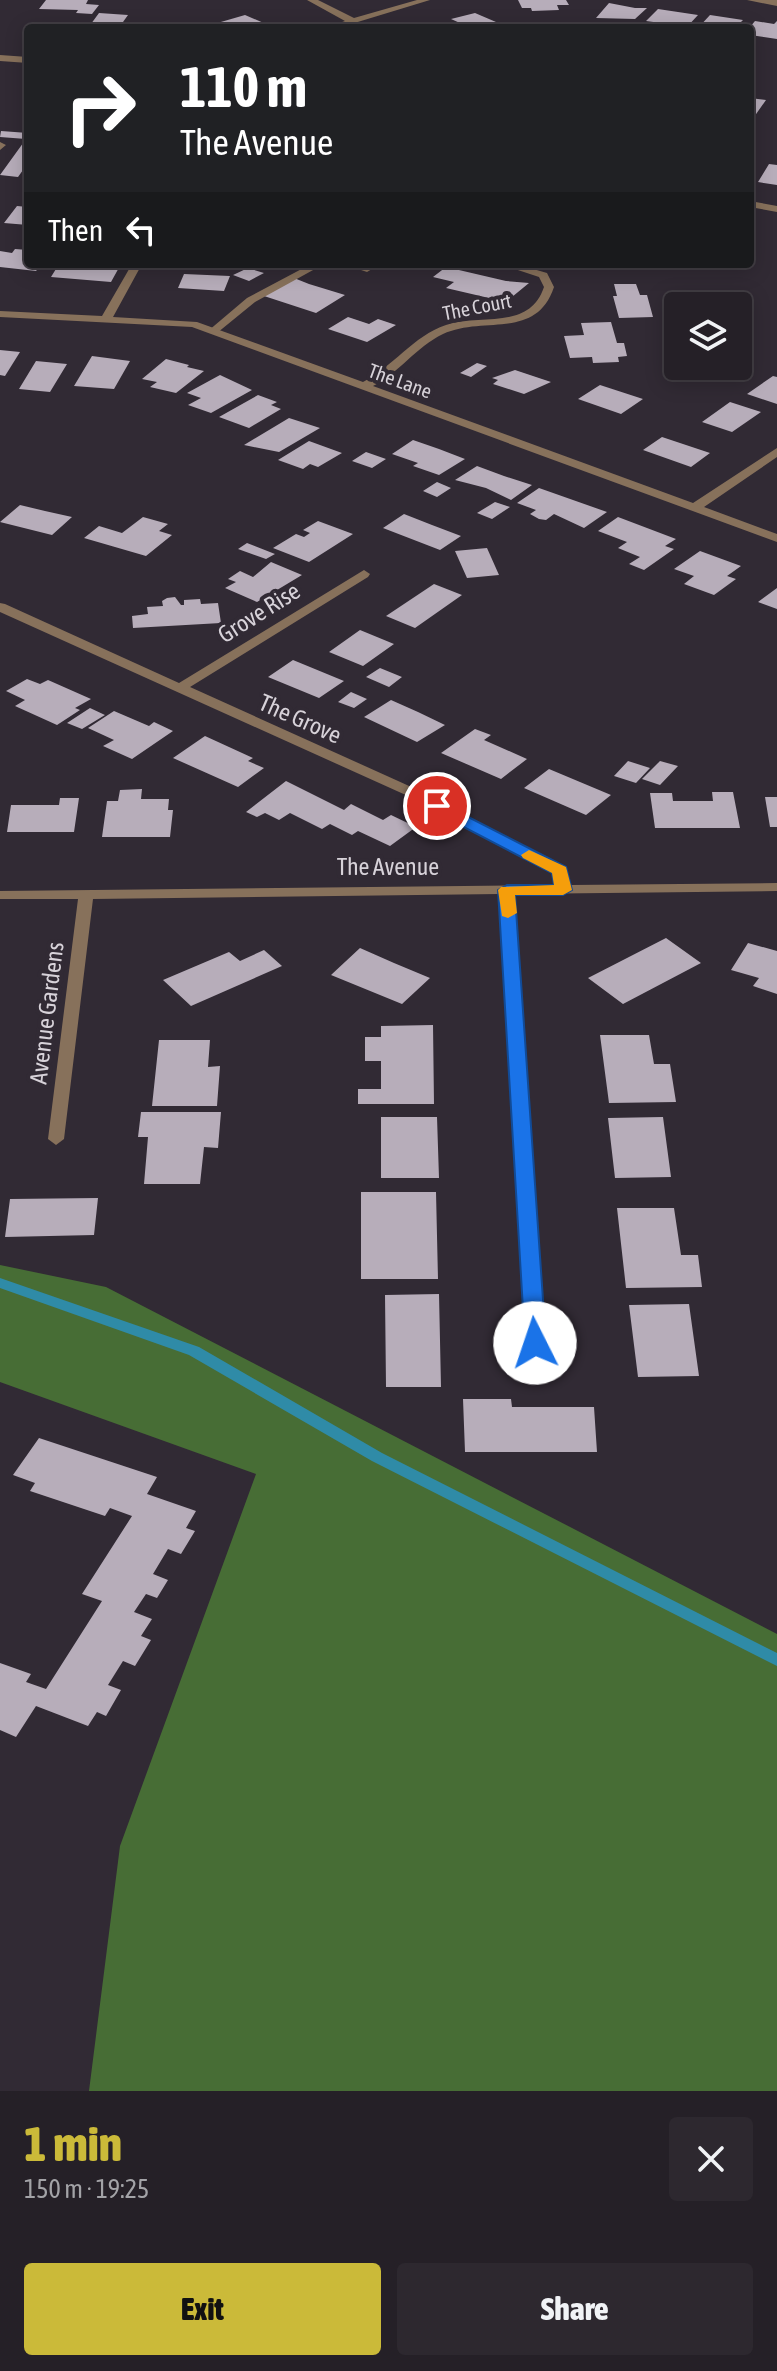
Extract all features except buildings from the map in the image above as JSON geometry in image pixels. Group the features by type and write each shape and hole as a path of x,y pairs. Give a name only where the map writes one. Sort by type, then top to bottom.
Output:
{"street":[{"path":"311,0 353,21"},
{"path":"343,24 426,0"},
{"path":"751,0 777,3"},
{"path":"0,58 24,60"},
{"path":"754,205 777,209"},
{"path":"105,321 135,268"},
{"path":"213,331 251,300 311,268"},
{"name":"The Court","path":"363,387 379,380 422,340 450,328 522,317 541,305 549,287 543,275 519,268"},
{"name":"The Lane","path":"0,314 193,324 777,538"},
{"path":"694,508 777,452"},
{"name":"Grove Rise","path":"178,689 364,574"},
{"name":"The Grove","path":"0,607 413,793 560,871 563,890"},
{"name":"The Avenue","path":"0,895 777,887"},
{"path":"507,890 535,1343"},
{"name":"Avenue Gardens","path":"56,1139 86,893"}],"green space":[{"path":"0,1265 106,1287 777,1634 777,2091 89,2091 120,1846 256,1474 0,1382"}],"waterway":[{"path":"0,1283 194,1351 377,1457 777,1660"}],"slow traffic":[{"path":"508,913 507,890 563,890 560,871 529,855"}],"route":[{"path":"437,806 560,871 563,890 507,890 535,1343"}]}
